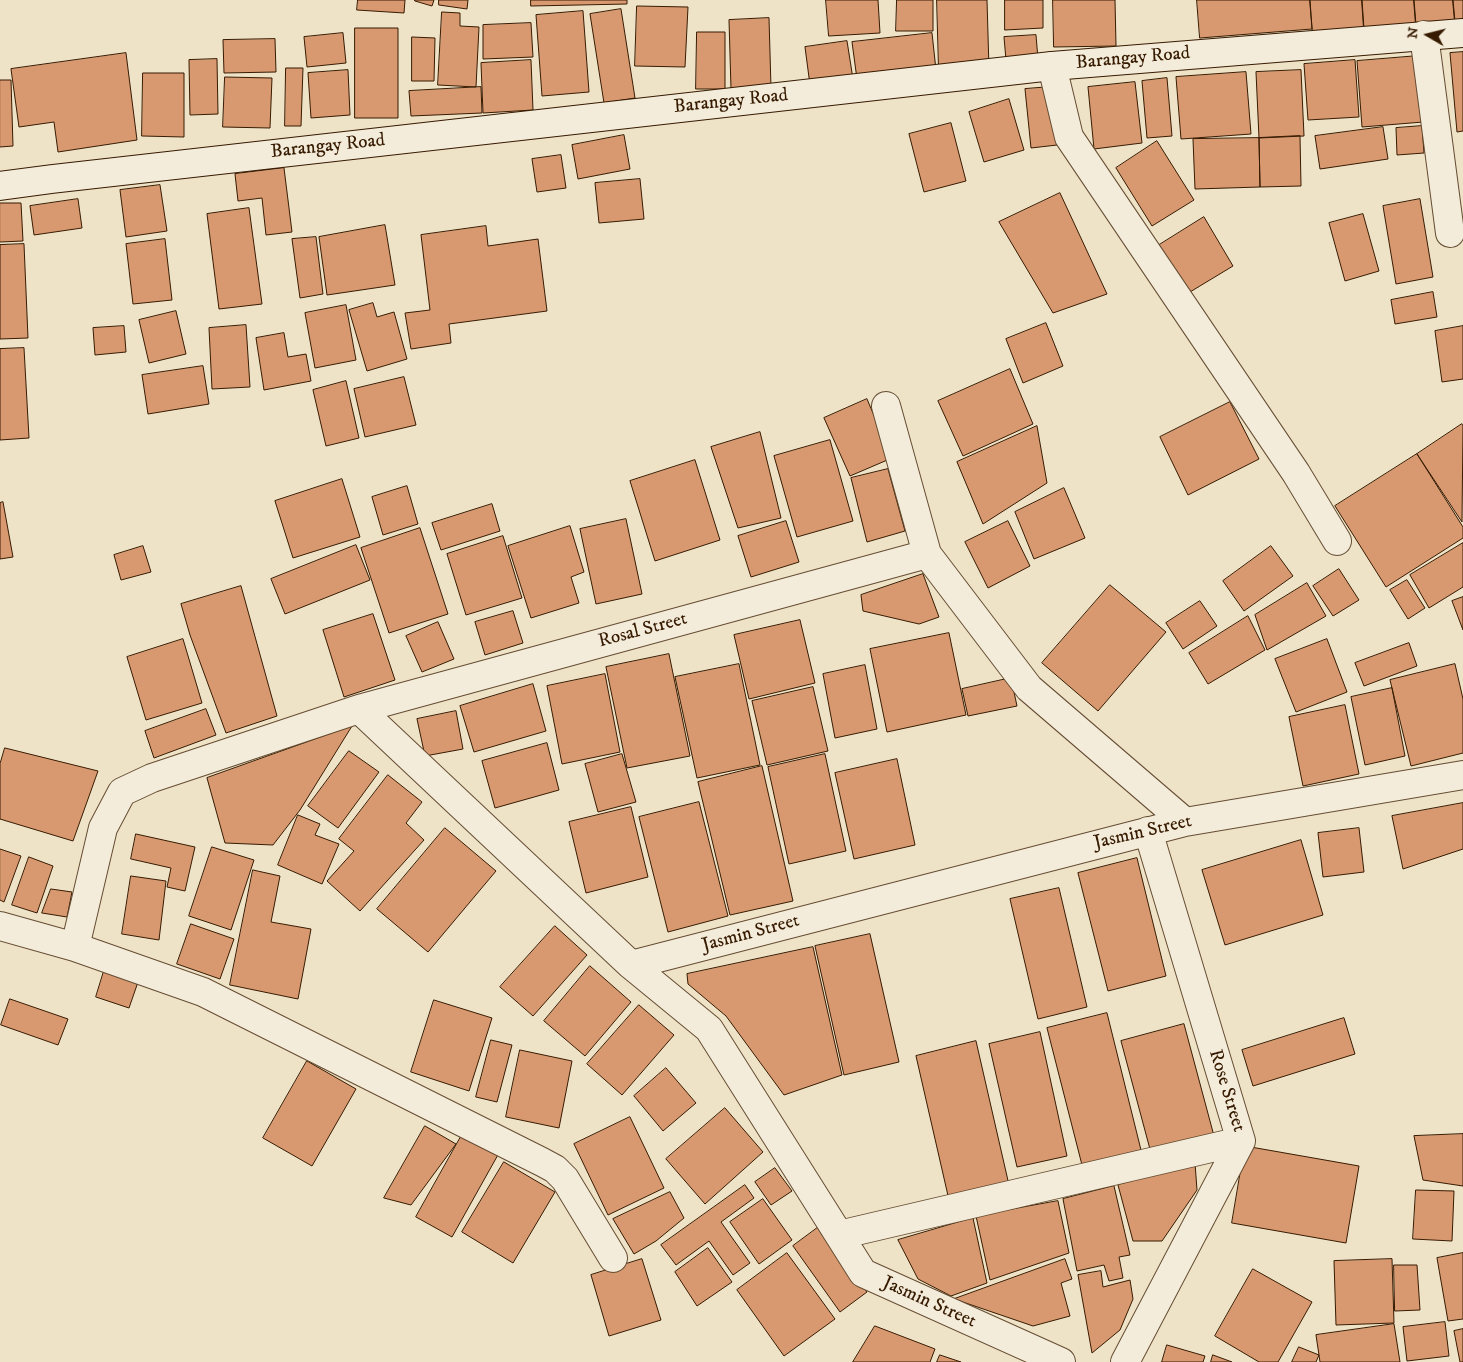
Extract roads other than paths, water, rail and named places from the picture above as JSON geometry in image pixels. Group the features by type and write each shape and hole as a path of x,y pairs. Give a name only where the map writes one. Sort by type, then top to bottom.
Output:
{"street":[{"name":"Barangay Road","path":"0,186 52,178 1052,66 1463,33"},
{"path":"1424,35 1450,233"},
{"path":"1052,66 1069,137 1296,473 1337,541"},
{"path":"886,406 927,554 1029,688 1185,822"},
{"name":"Rosal Street","path":"75,947 103,828 122,792 152,778 359,708 927,554"},
{"path":"359,708 631,965"},
{"name":"Jasmin Street","path":"631,965 1185,822 1463,776"},
{"name":"Rose Street","path":"1125,1362 1241,1141 1148,831"},
{"path":"0,926 75,947 203,992 555,1169 565,1179 613,1258"},
{"name":"Jasmin Street","path":"631,965 709,1029 863,1273 1061,1362"},
{"path":"839,1234 1241,1141"}]}
